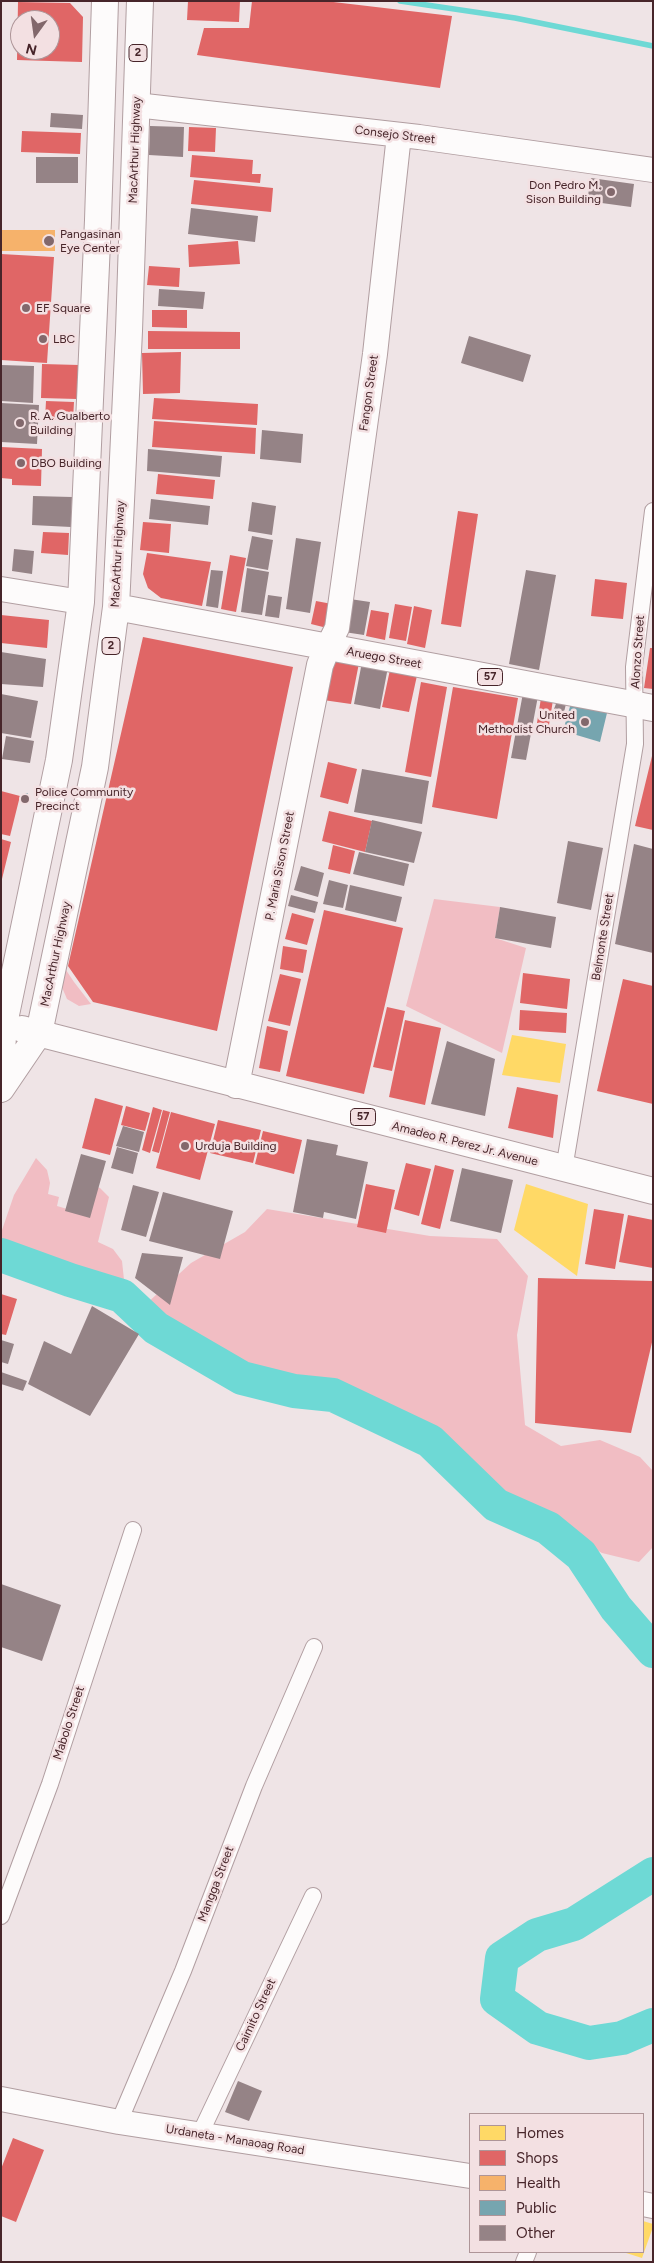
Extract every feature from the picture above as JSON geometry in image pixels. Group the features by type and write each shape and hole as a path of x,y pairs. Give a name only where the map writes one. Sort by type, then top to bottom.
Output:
{"main road":[{"path":"1,1063 3,1024 59,760 81,602 105,1"},
{"name":"MacArthur Highway","path":"1,1089 39,1033 95,767 116,607 140,1"},
{"path":"95,278 130,279"},
{"name":"Aruego Street","path":"116,607 644,706"},
{"name":"P. Maria Sison Street","path":"236,1085 320,665 327,648"},
{"path":"44,834 80,841"},
{"name":"Amadeo R. Perez Jr. Avenue","path":"3,1024 653,1191"},
{"path":"74,1042 84,1032 95,1030 141,1044 214,1062 228,1060 243,1053"}],"street":[{"name":"Consejo Street","path":"136,105 399,135 653,170"},
{"name":"Fangon Street","path":"327,648 337,628 375,354 399,135"},
{"name":"Alonzo Street","path":"644,706 634,667 650,558 653,510"},
{"path":"1,589 81,602"},
{"name":"Belmonte Street","path":"564,1169 635,744 644,706"},
{"name":"Mabolo Street","path":"1,1916 50,1784 133,1530"},
{"name":"Mangga Street","path":"119,2122 183,1971 254,1786 314,1647"},
{"name":"Caimito Street","path":"200,2134 313,1896"},
{"name":"Urdaneta - Manaoag Road","path":"1,2099 119,2122 469,2176"}],"shaded area":[{"path":"434,899 500,907 495,938 526,948 502,1053 406,1006"},
{"path":"66,970 91,1004 79,1006 67,999 61,985"},
{"path":"36,1158 47,1170 50,1183 48,1194 59,1197 57,1206 81,1213 89,1184 100,1188 109,1197 98,1242 113,1249 122,1261 125,1289 1,1250 1,1233 14,1195"},
{"path":"267,1209 430,1236 497,1239 528,1276 517,1335 525,1425 561,1446 600,1440 640,1457 653,1471 653,1547 639,1562 602,1553 488,1489 447,1446 337,1392 320,1388 300,1389 259,1378 223,1362 145,1305 191,1263 245,1232"}],"building: Homes":[{"path":"512,1035 566,1044 560,1083 502,1075"},
{"path":"526,1184 588,1204 577,1276 514,1230"},
{"path":"644,2221 653,2224 644,2252"},
{"path":"626,2253 644,2253 642,2258"}],"building: Shops":[{"path":"188,1 240,1 239,22 187,20"},
{"path":"252,1 325,1 452,16 440,88 197,55 204,28 249,28"},
{"path":"18,2 70,3 83,17 82,62 17,60 60,60 60,10 18,10"},
{"path":"189,127 216,128 215,152 188,151"},
{"path":"22,131 81,133 80,154 21,152"},
{"path":"192,155 253,160 252,174 261,174 260,183 190,177"},
{"path":"194,180 273,188 271,212 191,204"},
{"path":"238,241 240,264 189,267 188,245"},
{"name":"EF Square","path":"1,254 54,257 47,363 1,360"},
{"path":"149,266 180,268 179,287 147,285"},
{"path":"152,310 187,310 187,328 152,327"},
{"path":"148,331 240,332 240,349 148,349"},
{"path":"181,352 180,393 143,394 142,353"},
{"path":"42,364 79,365 77,399 41,398"},
{"path":"154,398 258,404 257,425 152,419"},
{"path":"46,401 74,402 73,420 45,419"},
{"path":"154,421 256,428 255,454 152,447"},
{"name":"DBO Building","path":"1,447 42,449 41,486 12,485 12,479 1,478"},
{"path":"158,474 215,480 213,499 156,494"},
{"path":"458,511 478,514 461,627 441,624"},
{"path":"143,522 171,524 169,553 140,550"},
{"path":"43,532 69,533 68,555 41,553"},
{"path":"147,553 211,562 202,606 161,598 148,588 143,574"},
{"path":"230,555 246,558 236,612 221,609"},
{"path":"595,579 627,583 623,619 591,616"},
{"path":"316,601 332,604 327,628 311,624"},
{"path":"395,604 412,607 406,641 389,638"},
{"path":"414,606 432,610 425,648 407,644"},
{"path":"371,610 389,613 385,640 366,636"},
{"path":"1,615 49,620 47,648 1,643"},
{"path":"143,637 293,667 217,1031 93,1002 68,966"},
{"path":"650,648 653,648 653,689 644,688"},
{"path":"330,658 359,663 351,704 323,700"},
{"path":"391,665 418,671 409,712 382,707"},
{"path":"421,682 447,687 431,777 405,772"},
{"path":"453,687 518,698 497,819 432,807"},
{"path":"541,698 553,700 549,725 537,723"},
{"path":"653,756 653,830 635,826"},
{"path":"328,762 357,769 348,804 320,797"},
{"path":"1,791 20,796 10,836 1,834"},
{"path":"329,811 372,821 365,852 322,841"},
{"path":"1,839 11,842 2,879 1,879"},
{"path":"333,845 355,851 350,874 328,869"},
{"path":"324,910 403,928 364,1094 286,1076"},
{"path":"292,913 314,919 307,945 285,939"},
{"path":"283,946 307,950 303,973 280,969"},
{"path":"523,973 570,979 567,1009 520,1003"},
{"path":"280,974 301,979 290,1026 268,1021"},
{"path":"623,979 653,986 653,1104 597,1091"},
{"path":"387,1007 405,1011 392,1071 373,1067"},
{"path":"520,1010 567,1013 566,1033 519,1030"},
{"path":"405,1020 441,1028 425,1105 389,1097"},
{"path":"267,1026 288,1031 280,1072 259,1068"},
{"path":"517,1087 558,1095 553,1138 508,1128"},
{"path":"95,1098 123,1106 110,1155 82,1148"},
{"path":"126,1106 150,1113 145,1131 121,1125"},
{"path":"153,1107 162,1110 150,1153 142,1150"},
{"path":"163,1110 170,1112 159,1153 152,1151"},
{"name":"Urduja Building","path":"171,1112 215,1124 200,1180 156,1168"},
{"path":"218,1120 261,1130 253,1163 210,1153"},
{"path":"263,1131 302,1140 294,1174 255,1164"},
{"path":"406,1163 431,1169 419,1216 394,1209"},
{"path":"435,1165 454,1170 440,1229 421,1224"},
{"path":"366,1184 395,1190 386,1233 357,1227"},
{"path":"594,1209 624,1214 615,1269 585,1264"},
{"path":"628,1215 653,1220 653,1268 619,1262"},
{"path":"538,1278 653,1281 653,1338 631,1433 535,1423"},
{"path":"1,1294 17,1299 6,1335 1,1334"},
{"path":"13,2138 44,2150 16,2222 1,2216 1,2169"}],"building: Health":[{"path":"1,230 55,230 55,251 1,251"}],"building: Public":[{"name":"United Methodist Church","path":"571,703 607,713 600,742 563,731"},
{"name":"Police Community Precinct","path":"25,793 28,793 25,804 23,804"}],"building: Other":[{"path":"51,113 83,115 82,129 50,127"},
{"path":"150,126 184,127 183,157 149,155"},
{"path":"36,157 78,157 78,183 36,183"},
{"name":"Don Pedro M. Sison Building","path":"591,178 634,184 631,207 587,201"},
{"path":"191,208 258,216 255,242 188,234"},
{"path":"159,289 205,292 203,309 158,306"},
{"path":"469,336 531,355 523,382 461,363"},
{"path":"1,365 34,366 33,403 1,401"},
{"name":"R. A. Gualberto Building","path":"1,403 39,405 37,444 1,442"},
{"path":"262,430 303,434 301,463 260,459"},
{"path":"148,449 222,456 220,477 147,471"},
{"path":"33,496 72,497 71,527 32,525"},
{"path":"151,499 210,506 208,525 149,519"},
{"path":"252,502 276,506 272,535 248,531"},
{"path":"252,536 273,540 268,570 246,566"},
{"path":"296,538 321,542 310,613 286,609"},
{"path":"14,549 34,551 32,574 12,571"},
{"path":"247,568 269,572 262,615 241,612"},
{"path":"211,570 223,571 218,608 206,606"},
{"path":"526,570 556,575 539,670 509,664"},
{"path":"268,595 282,597 279,618 265,616"},
{"path":"350,599 370,602 364,635 344,632"},
{"path":"1,652 46,659 43,687 1,684"},
{"path":"362,662 388,667 380,709 354,704"},
{"path":"523,693 538,696 526,760 511,758"},
{"path":"1,694 38,701 31,738 1,733"},
{"path":"557,701 566,704 564,712 554,709"},
{"path":"6,736 34,741 30,763 2,759"},
{"path":"362,769 429,781 422,824 354,812"},
{"path":"372,820 422,832 414,863 365,852"},
{"path":"568,841 603,848 591,910 557,903"},
{"path":"634,844 653,849 653,953 615,944"},
{"path":"359,852 409,864 404,886 353,874"},
{"path":"301,866 324,873 318,897 294,890"},
{"path":"329,880 348,885 343,908 323,904"},
{"path":"350,885 402,897 396,922 345,910"},
{"path":"291,895 318,902 315,913 288,906"},
{"path":"500,907 556,917 551,948 495,938"},
{"path":"447,1041 495,1059 485,1116 431,1104"},
{"path":"123,1126 144,1132 139,1152 116,1146"},
{"path":"307,1139 338,1145 336,1155 368,1162 356,1219 324,1212 323,1218 293,1212"},
{"path":"117,1147 138,1153 133,1174 111,1168"},
{"path":"81,1154 106,1161 90,1218 65,1211"},
{"path":"462,1168 513,1180 501,1233 450,1221"},
{"path":"133,1185 159,1192 146,1237 121,1230"},
{"path":"163,1192 233,1211 220,1259 149,1241"},
{"path":"142,1253 183,1257 170,1305 135,1278"},
{"path":"92,1306 139,1334 90,1416 28,1384 44,1341 71,1354"},
{"path":"1,1340 14,1344 8,1364 1,1362"},
{"path":"1,1372 27,1381 23,1391 1,1384"},
{"path":"1,1584 61,1605 42,1661 1,1647"},
{"path":"238,2081 262,2091 249,2121 225,2112"}],"waterway":[{"path":"400,1 515,18 653,46"},
{"path":"1,1255 70,1280 122,1296 156,1328 242,1378 294,1391 333,1395 430,1441 496,1505 548,1528 581,1555 616,1608 653,1651"},
{"path":"653,1874 574,1924 537,1935 502,1958 497,1999 538,2028 589,2043 622,2038 653,2025"}],"place":[{"name":"Don Pedro M. Sison Building","path":"611,192"},
{"name":"Pangasinan Eye Center","path":"49,241"},
{"name":"EF Square","path":"26,308"},
{"name":"LBC","path":"43,339"},
{"name":"R. A. Gualberto Building","path":"20,423"},
{"name":"DBO Building","path":"21,463"},
{"name":"United Methodist Church","path":"585,722"},
{"name":"Police Community Precinct","path":"25,799"},
{"name":"Urduja Building","path":"185,1146"}]}
